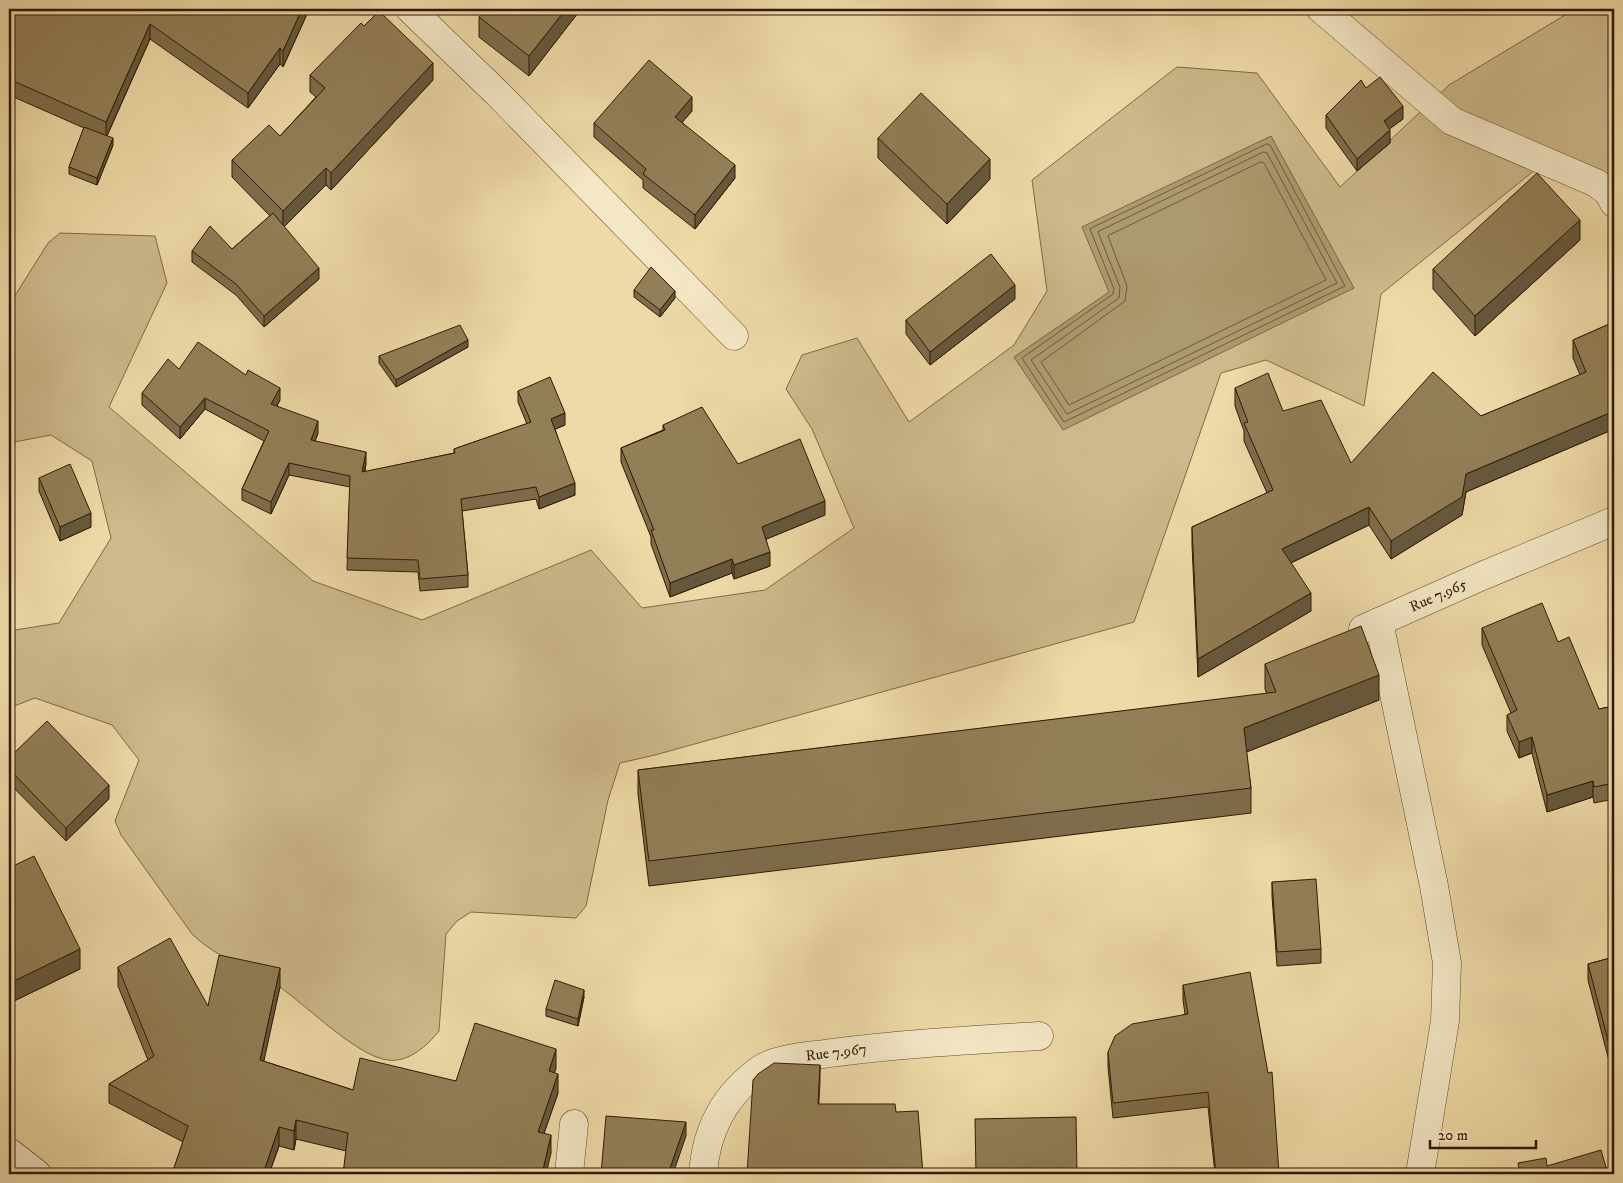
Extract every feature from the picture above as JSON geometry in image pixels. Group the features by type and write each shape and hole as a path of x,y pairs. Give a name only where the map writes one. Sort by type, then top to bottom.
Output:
{"street":[{"path":"410,9 497,93 734,336"},
{"path":"1321,9 1452,121 1596,183 1608,192 1614,203"},
{"name":"Rue 7.965","path":"1343,638 1482,576 1614,521"},
{"path":"1378,622 1434,886 1446,964 1445,1020 1420,1174"},
{"name":"Rue 7.967","path":"703,1174 705,1153 711,1129 735,1091 762,1068 797,1057 902,1044 1038,1036"},
{"path":"569,1174 574,1124"},
{"path":"9,1152 37,1174"}],"shaded area":[{"path":"1575,9 1614,9 1614,181 1556,153 1381,294 1364,406 1266,360 1221,373 1134,622 655,755 620,763 608,800 586,906 576,918 471,912 457,921 446,934 439,1031 423,1048 410,1056 403,1059 388,1060 376,1057 362,1050 333,1030 281,988 212,950 192,934 121,835 115,821 139,760 112,725 35,698 9,708 9,631 59,623 111,538 92,461 51,435 9,443 9,305 48,243 60,233 155,236 167,283 109,407 313,581 422,620 591,550 642,608 765,590 854,528 812,429 786,389 802,355 857,338 909,422 1014,345 1047,291 1032,180 1177,67 1257,73 1340,187 1449,85","holes":["1083,227 1354,288 1015,357 1110,292"]}],"water":[{"path":"1271,136 1354,288 1063,430 1014,357 1109,292 1082,227"}],"building":[{"path":"9,9 302,9 283,51 280,48 248,93 150,24 106,122 9,79"},
{"path":"485,9 566,9 529,56 479,17"},
{"path":"379,11 433,63 331,173 326,168 283,211 232,160 269,125 280,136 325,88 310,75 361,23 364,26"},
{"path":"649,60 692,97 675,117 735,165 695,215 643,174 646,169 594,123"},
{"path":"1380,77 1403,106 1384,121 1390,130 1357,159 1326,115 1361,80 1366,88"},
{"path":"921,93 990,159 947,204 878,138"},
{"path":"84,127 113,138 97,178 69,167"},
{"path":"1537,173 1580,220 1475,316 1433,269"},
{"path":"273,213 319,268 264,316 236,284 192,251 210,226 232,249"},
{"path":"991,254 1015,285 930,352 906,320"},
{"path":"651,267 675,291 660,310 634,290"},
{"path":"1614,322 1614,411 1466,474 1462,497 1391,541 1369,507 1282,549 1311,593 1198,659 1192,527 1273,490 1244,423 1248,422 1235,388 1268,373 1283,411 1321,400 1351,463 1433,372 1481,416 1586,372 1573,340"},
{"path":"460,325 468,340 396,380 379,356"},
{"path":"198,342 246,375 248,370 280,388 271,404 318,421 311,440 366,452 362,472 455,453 454,449 531,422 518,391 550,377 565,413 551,419 575,483 539,497 536,487 461,499 468,575 420,579 418,560 347,558 350,476 289,463 271,502 242,489 269,431 205,398 180,427 142,393 168,359 179,369"},
{"path":"702,407 738,464 800,439 825,501 762,527 770,552 734,565 732,559 670,583 651,530 654,530 621,448 665,430 663,425"},
{"path":"70,464 91,513 60,527 39,478"},
{"path":"1542,603 1558,642 1569,637 1599,709 1614,706 1614,783 1594,787 1593,781 1547,795 1532,737 1519,742 1507,715 1517,710 1482,628"},
{"path":"1361,626 1379,675 1244,728 1251,788 649,861 638,770 1276,692 1265,664"},
{"path":"47,721 109,785 66,828 9,769 9,758"},
{"path":"34,856 80,949 14,981 9,971 9,868"},
{"path":"1316,879 1321,949 1277,952 1272,882"},
{"path":"170,938 208,1006 219,955 280,968 260,1060 353,1090 360,1058 456,1081 475,1023 556,1049 549,1071 558,1074 538,1132 551,1135 542,1174 343,1174 348,1133 296,1120 294,1131 279,1127 263,1174 172,1174 188,1126 109,1084 154,1056 118,967"},
{"path":"1614,957 1614,1063 1588,964"},
{"path":"1250,972 1268,1073 1272,1072 1279,1174 1216,1174 1208,1092 1113,1103 1108,1052 1115,1036 1132,1024 1188,1014 1183,985"},
{"path":"555,980 584,990 578,1019 546,1009"},
{"path":"774,1063 820,1065 818,1104 895,1104 896,1112 918,1111 923,1174 747,1174 753,1080 758,1074"},
{"path":"606,1116 686,1122 668,1174 601,1174"},
{"path":"1076,1117 1077,1174 976,1174 975,1119"},
{"path":"1601,1150 1608,1174 1520,1174 1518,1163 1546,1158 1547,1166"}]}
